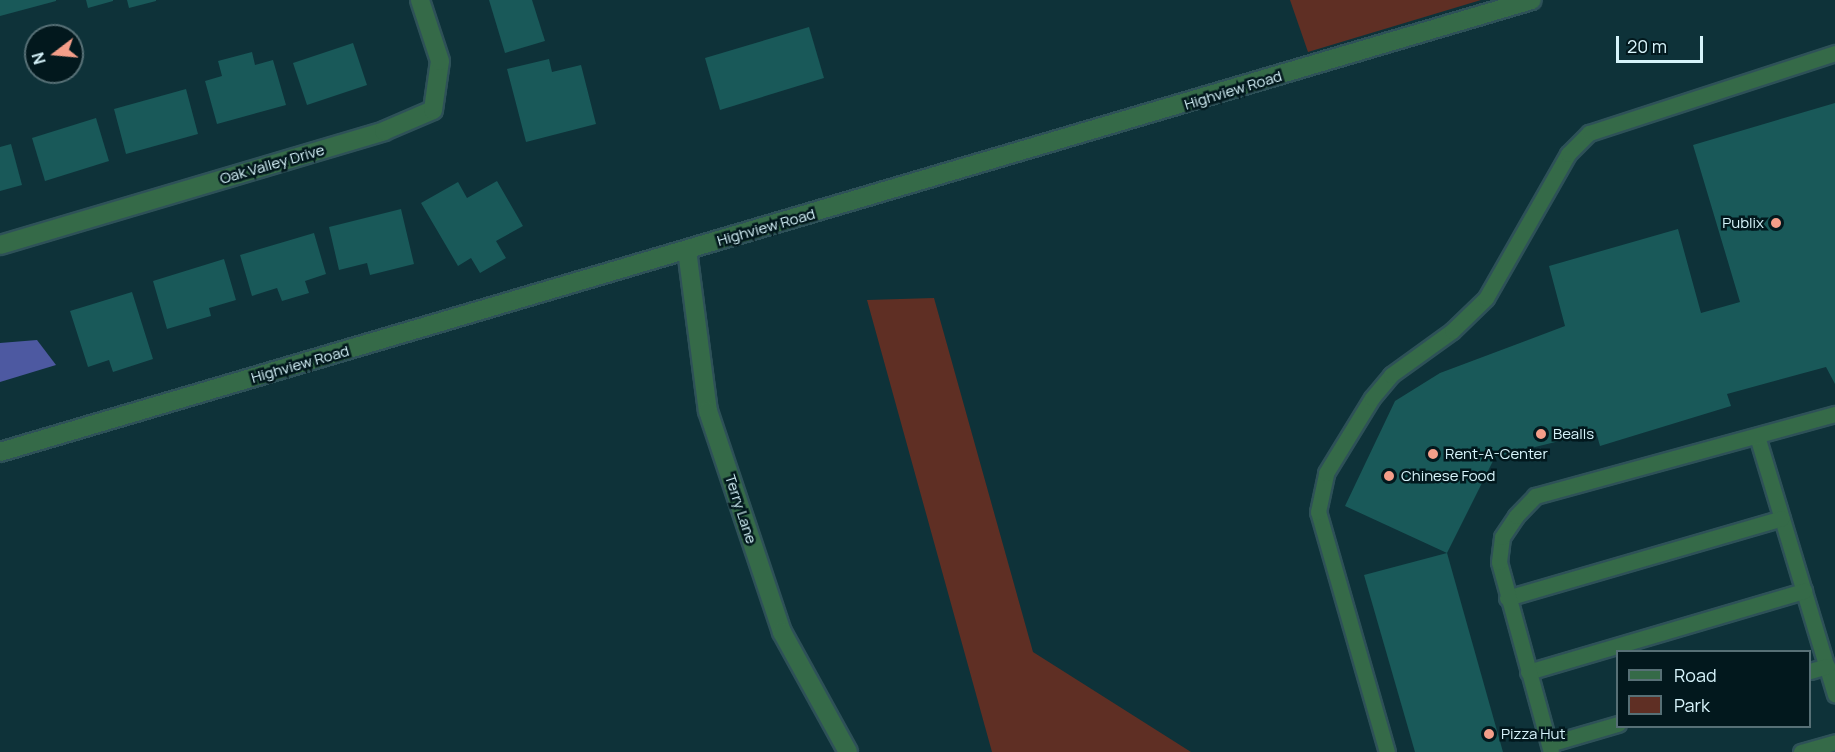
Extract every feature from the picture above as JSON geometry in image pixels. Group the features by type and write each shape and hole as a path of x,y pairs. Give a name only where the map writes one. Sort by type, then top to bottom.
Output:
{"street":[{"name":"Oak Valley Drive","path":"0,245 384,131 433,110 440,61 420,0"},
{"name":"Highview Road","path":"0,452 1532,0"},
{"name":"Terry Lane","path":"687,250 708,411 782,632 848,752"}],"lane":[{"path":"1387,752 1318,512 1326,473 1372,398 1391,375 1452,331 1485,298 1568,154 1589,133 1835,52"},
{"path":"1616,724 1550,748 1507,598 1499,562 1502,537 1536,496 1835,414"},
{"path":"1757,436 1835,694"},
{"path":"1507,598 1782,518"},
{"path":"1528,672 1804,591"},
{"path":"1811,670 1827,666"},
{"path":"1801,752 1835,742"}],"green space":[{"path":"1290,0 1481,0 1308,52"},
{"path":"934,298 1033,652 1191,752 992,752 867,300"}],"water":[{"path":"37,340 56,365 0,382 0,343"}],"building":[{"path":"0,0 56,0 56,1 0,16"},
{"path":"86,0 113,0 113,1 88,8"},
{"path":"127,0 156,0 156,1 129,8"},
{"path":"489,0 532,0 545,41 505,53"},
{"path":"809,27 824,78 720,110 705,58"},
{"path":"353,43 367,85 307,105 293,63"},
{"path":"252,52 255,65 273,60 286,105 217,124 205,81 222,76 218,61"},
{"path":"549,59 552,72 581,65 596,124 526,142 507,69"},
{"path":"186,89 198,134 126,154 114,109"},
{"path":"1835,103 1835,384 1826,367 1727,394 1731,406 1600,446 1596,432 1495,457 1447,553 1345,506 1395,401 1440,373 1565,326 1549,266 1678,229 1701,313 1740,302 1693,145"},
{"path":"96,118 109,161 45,181 32,138"},
{"path":"11,144 22,185 0,191 0,147"},
{"path":"497,181 523,226 496,241 506,258 480,273 471,258 458,266 421,203 458,182 467,198"},
{"path":"401,209 414,264 370,275 367,263 339,270 329,227"},
{"path":"314,233 326,274 305,281 309,293 282,301 277,288 252,296 240,255"},
{"path":"224,259 236,300 209,308 211,316 167,329 153,281"},
{"path":"132,292 153,359 113,372 109,360 88,367 70,311"},
{"path":"1447,553 1503,752 1415,752 1364,575"}],"place":[{"name":"Publix","path":"1776,223"},
{"name":"Bealls","path":"1541,434"},
{"name":"Rent-A-Center","path":"1433,454"},
{"name":"Chinese Food","path":"1389,476"},
{"name":"Pizza Hut","path":"1489,734"}]}
